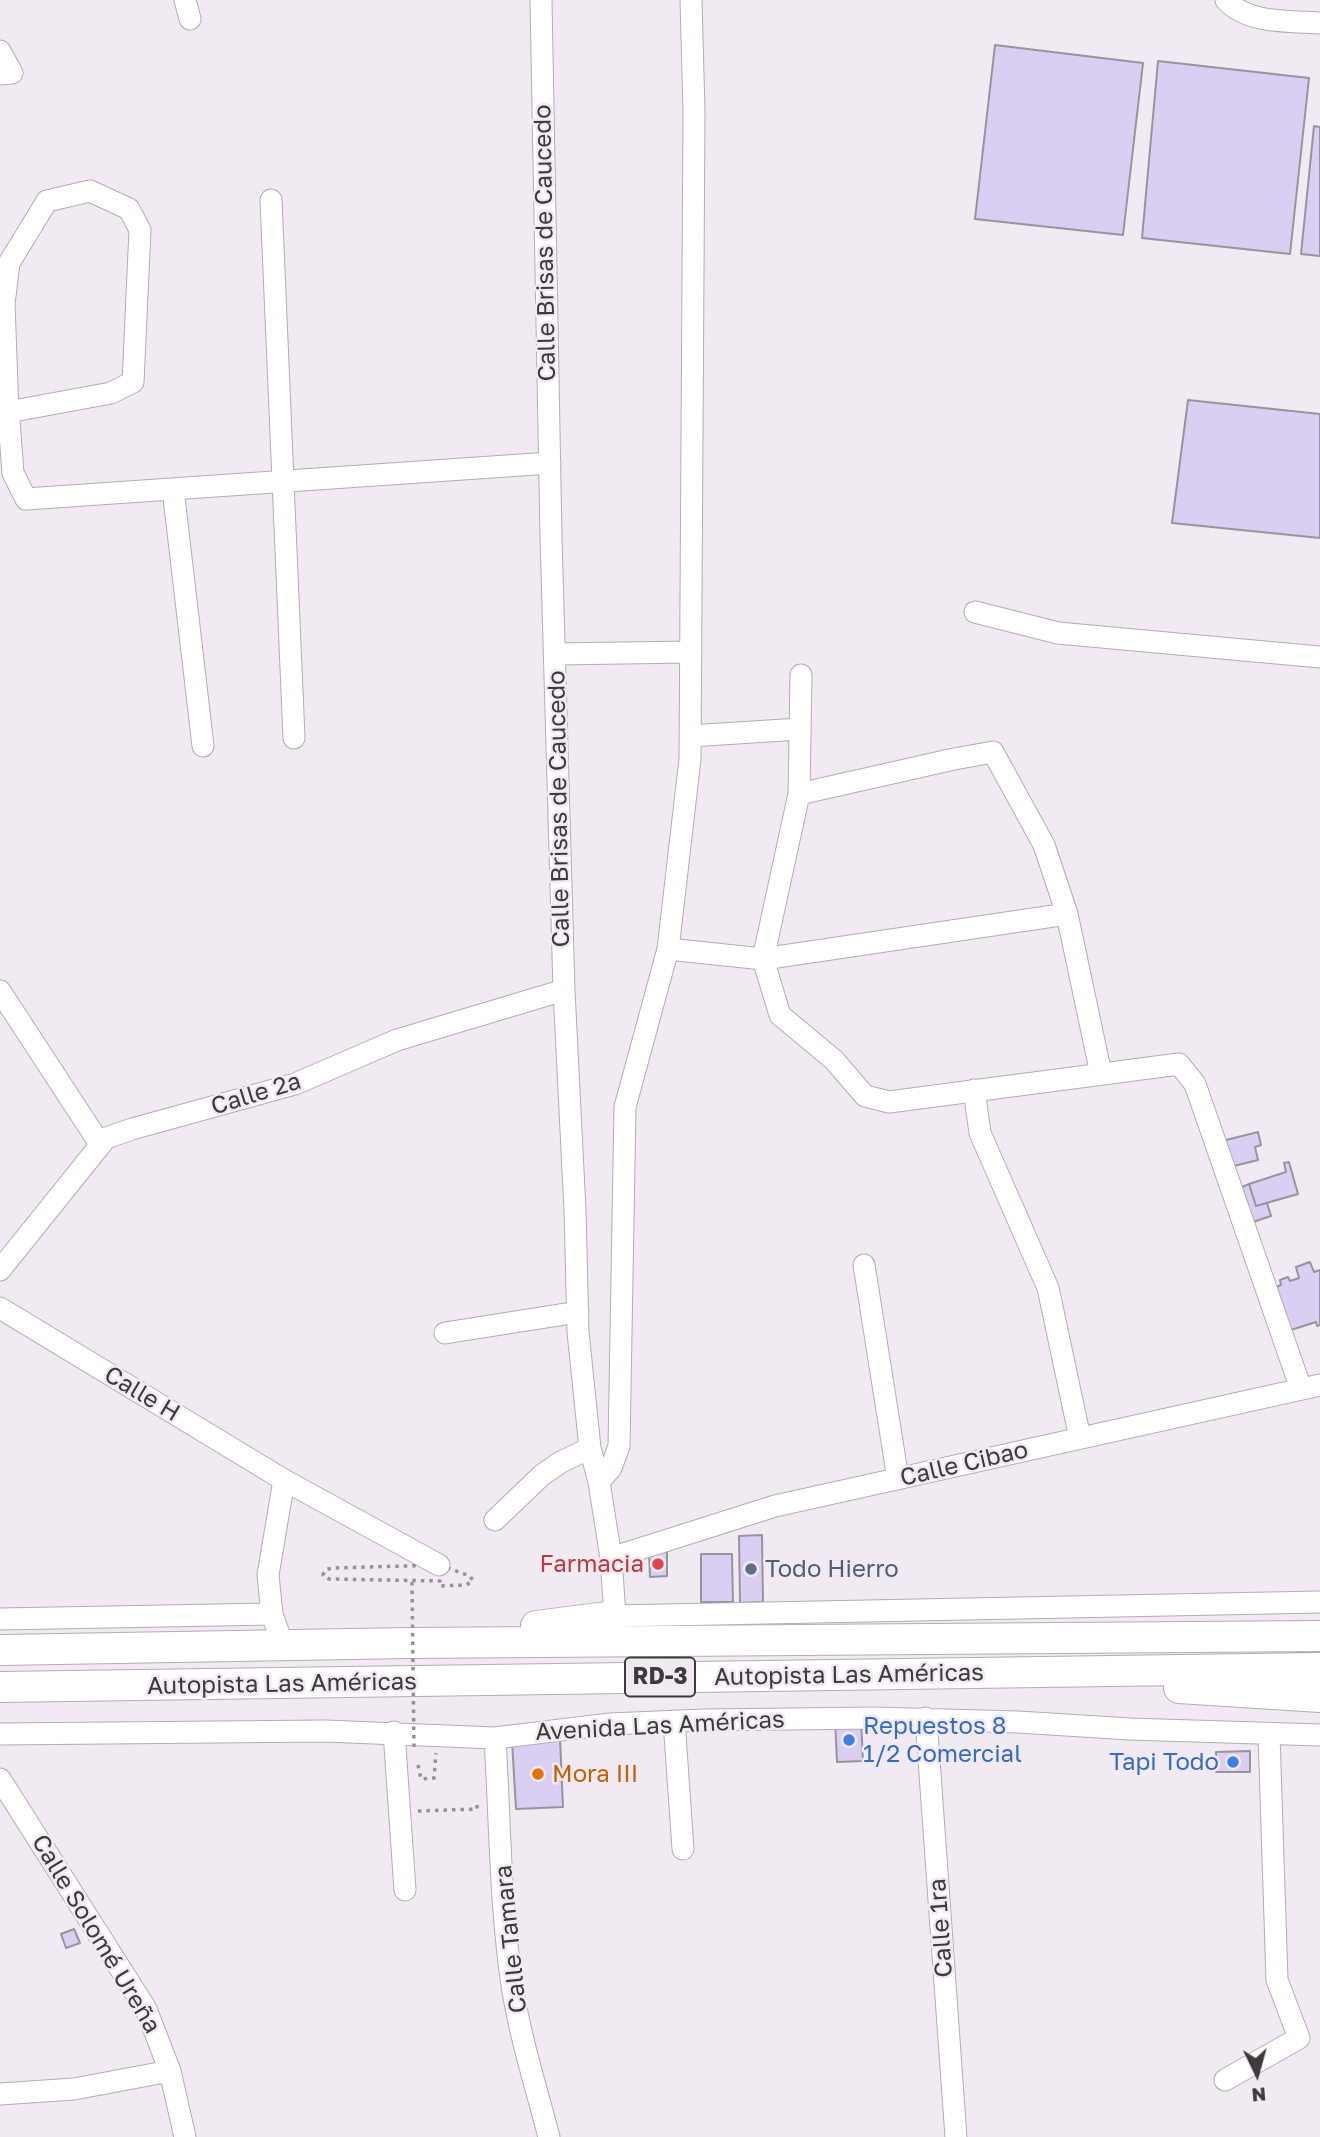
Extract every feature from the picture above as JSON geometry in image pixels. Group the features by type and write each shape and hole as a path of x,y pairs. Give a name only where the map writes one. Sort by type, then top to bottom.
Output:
{"highway":[{"path":"410,1643 615,1616"},
{"name":"Autopista Las Américas","path":"0,1650 410,1643 1320,1636"},
{"name":"Autopista Las Américas","path":"0,1687 1320,1668"},
{"path":"956,1674 1320,1697"}],"street":[{"name":"Calle Brisas de Caucedo","path":"541,0 564,990 578,1312 590,1448 599,1482 611,1559 615,1616"},
{"path":"599,1482 611,1468 619,1446 625,1107 668,949 690,760 694,125 691,0"},
{"path":"1226,0 1242,12 1258,17 1320,23"},
{"path":"0,51 6,74"},
{"path":"4,412 111,393 132,382 140,230 129,209 90,191 47,201 9,263 4,304 4,412 13,473 26,499 550,463"},
{"path":"271,200 293,738"},
{"path":"173,489 202,746"},
{"path":"975,612 1058,633 1320,657"},
{"path":"555,654 691,652"},
{"path":"801,675 799,794 763,959 780,1015 834,1060 865,1096 888,1102 1179,1064 1195,1084 1311,1387"},
{"path":"690,736 800,729"},
{"path":"799,794 993,752 1044,845 1067,914 1101,1074"},
{"path":"668,949 763,959 936,937 1067,914"},
{"name":"Calle 2a","path":"0,1270 106,1138 295,1084 397,1040 564,990"},
{"path":"0,991 100,1144"},
{"path":"974,1090 979,1133 1048,1288 1080,1438"},
{"path":"864,1265 898,1479"},
{"name":"Calle H","path":"0,1308 284,1480 439,1565"},
{"path":"445,1333 578,1312"},
{"name":"Calle Cibao","path":"611,1559 775,1506 1311,1387"},
{"path":"495,1520 542,1475 590,1448"},
{"path":"283,1645 272,1614 268,1575 284,1480"},
{"path":"615,1616 1320,1602"},
{"path":"0,1619 272,1614"},
{"name":"Avenida Las Américas","path":"0,1734 394,1732 495,1738 575,1727 674,1721 926,1718 1269,1735 1320,1735"},
{"name":"Calle 1ra","path":"926,1718 957,2137"},
{"path":"674,1721 683,1849"},
{"path":"394,1732 405,1890"},
{"path":"1225,2080 1299,2038 1277,1980 1269,1735"},
{"name":"Calle Tamara","path":"495,1738 508,1951 522,2034 549,2137"},
{"name":"Calle Solomé Ureña","path":"0,1779 146,2009 170,2071 184,2137"},
{"path":"0,2094 74,2089 170,2071"}],"path":[{"path":"360,1567 332,1568 325,1570 323,1575 329,1579 412,1582 413,1773"},
{"path":"414,1749 421,1779 434,1778 436,1758"},
{"path":"415,1811 477,1809 478,1799"}],"building":[{"path":"995,45 1143,63 1123,235 975,219"},
{"path":"1158,61 1309,78 1290,254 1142,238"},
{"path":"1314,126 1320,127 1320,256 1301,254"},
{"path":"1188,400 1320,414 1320,538 1172,523"},
{"path":"1258,1132 1261,1145 1255,1147 1258,1160 1226,1168 1218,1142"},
{"path":"1289,1162 1298,1194 1256,1206 1249,1184 1286,1172 1284,1163"},
{"path":"1249,1184 1256,1206 1267,1203 1271,1216 1253,1222 1242,1187"},
{"path":"1310,1262 1314,1272 1320,1270 1320,1325 1317,1326 1316,1322 1291,1330 1276,1287 1281,1285 1280,1280 1288,1277 1290,1281 1299,1278 1296,1267"},
{"name":"Todo Hierro","path":"762,1535 763,1602 740,1603 739,1536"},
{"name":"Farmacia","path":"667,1551 667,1576 650,1577 649,1552"},
{"path":"701,1554 732,1554 733,1602 701,1602"},
{"name":"Repuestos 8 1/2 Comercial","path":"861,1718 863,1761 837,1762 835,1719"},
{"name":"Mora III","path":"560,1738 563,1807 516,1809 512,1741"},
{"name":"Tapi Todo","path":"1250,1751 1250,1772 1216,1772 1216,1752"},
{"path":"74,1929 80,1943 66,1948 61,1934"}],"place":[{"name":"Farmacia","path":"658,1564"},
{"name":"Todo Hierro","path":"751,1569"},
{"name":"Repuestos 8 1/2 Comercial","path":"849,1740"},
{"name":"Tapi Todo","path":"1233,1762"},
{"name":"Mora III","path":"538,1774"}]}
